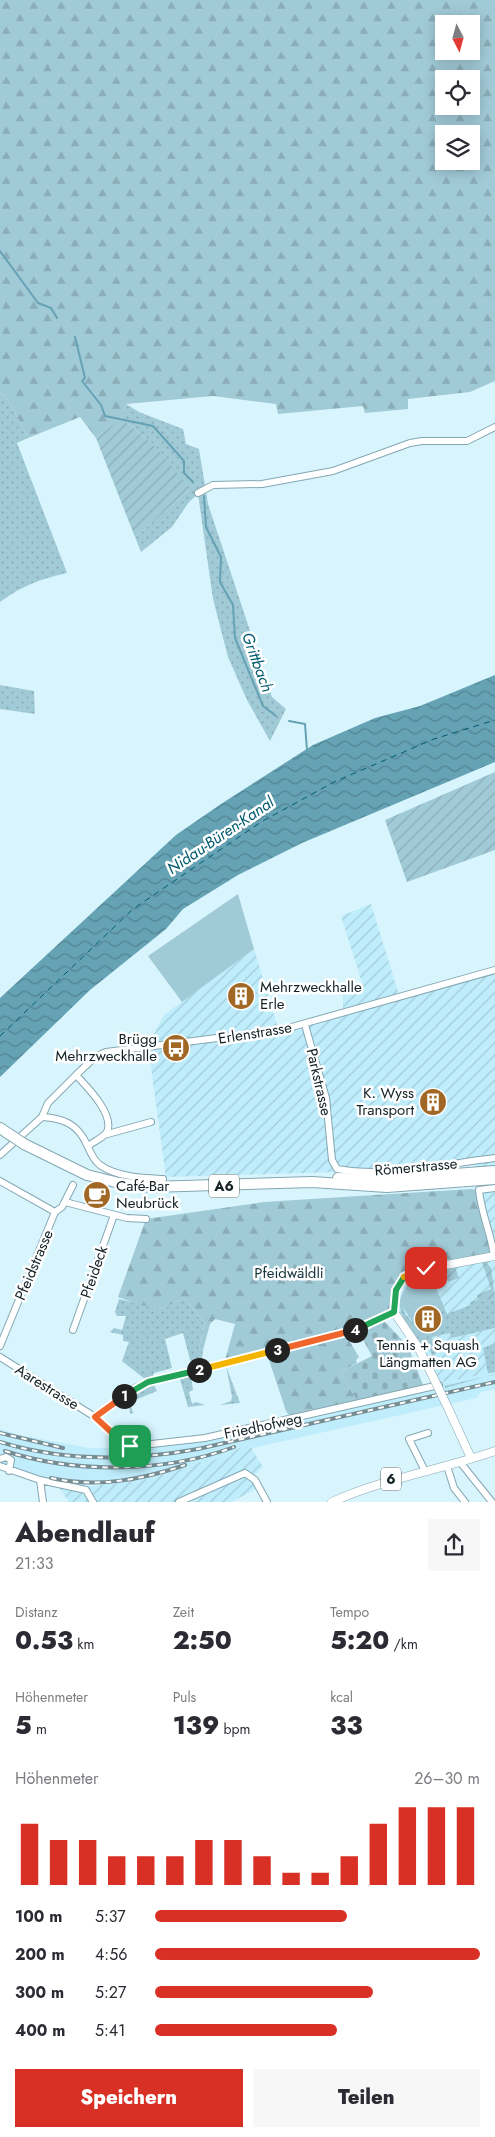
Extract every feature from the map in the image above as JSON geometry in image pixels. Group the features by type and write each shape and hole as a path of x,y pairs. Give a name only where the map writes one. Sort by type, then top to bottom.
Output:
{"highway":[{"name":"A6","path":"4,1131 24,1144 65,1165 103,1180 151,1187 495,1179"},
{"name":"A6","path":"387,1183 495,1170"}],"main road":[{"path":"471,1458 418,1347 394,1312 396,1290 409,1273 494,1256"},
{"name":"6","path":"332,1502 369,1486 447,1466 495,1451"}],"street":[{"path":"202,490 223,484 262,484 333,471 410,443 422,441 467,441 495,427"},
{"path":"495,964 495,970"},
{"name":"Erlenstrasse","path":"0,1155 42,1117 48,1103 95,1057 114,1050 256,1034 305,1025 495,970"},
{"name":"Parkstrasse","path":"305,1025 326,1098 332,1160 337,1169"},
{"path":"76,1075 95,1096 103,1109 108,1126 104,1135"},
{"path":"42,1117 68,1122 80,1132 95,1160 104,1168 136,1176 164,1179"},
{"path":"88,1146 104,1135 151,1122"},
{"name":"Römerstrasse","path":"337,1169 375,1171 452,1165 495,1158"},
{"path":"0,1181 55,1212 65,1202 73,1185"},
{"path":"494,1256 492,1236 480,1205 479,1190 495,1188"},
{"path":"65,1202 114,1214 146,1219"},
{"name":"Pfeidstrasse","path":"0,1346 55,1212"},
{"name":"Pfeideck","path":"73,1330 114,1214"},
{"path":"95,1417 135,1388 148,1382 350,1332 394,1312"},
{"name":"Aarestrasse","path":"0,1357 95,1417"},
{"name":"Friedhofweg","path":"95,1417 127,1445 168,1444 290,1420 436,1382"},
{"path":"425,1471 409,1439 428,1433"},
{"path":"0,1459 6,1457 11,1460 10,1471"},
{"path":"460,1462 492,1502"},
{"path":"0,1466 40,1480 86,1490 93,1502"},
{"path":"447,1466 454,1488 465,1502"},
{"path":"179,1502 245,1473 255,1480 267,1502"},
{"path":"40,1480 43,1502"}],"shaded area":[{"path":"371,904 400,998 495,970 495,1372 445,1382 434,1379 398,1321 396,1290 480,1205 476,1162 339,1172 166,1177 148,1046 164,1015 254,949 277,1025 281,1030 343,1010 343,993 362,983 341,916"},
{"path":"495,1372 495,1389 481,1392 476,1398 253,1448 249,1444 203,1465 201,1462 149,1479 125,1484 85,1485 85,1487 40,1480 0,1466 0,1429 19,1435 89,1448 136,1448 199,1441 290,1422 445,1382"},
{"path":"249,1444 263,1467 251,1479 256,1489 231,1502 69,1502 58,1486 84,1487 149,1479 201,1462 203,1465"}],"green space":[{"path":"0,0 495,0 495,381 470,392 408,399 408,409 365,413 363,406 278,414 276,404 213,396 126,404 121,418 96,438 80,417 28,438 6,396 0,393"},
{"path":"0,393 6,396 28,438 17,443 67,573 32,584 0,602"},
{"path":"126,404 139,412 183,429 186,444 199,449 208,504 272,697 286,709 270,741 247,700 228,657 213,599 198,494 189,502 172,527 141,552 135,537 189,490 154,445 121,418"},
{"path":"121,418 154,445 189,490 135,537 96,438"},
{"path":"0,685 34,691 35,714 0,709"},
{"path":"495,772 495,850 407,882 385,820"},
{"path":"238,894 254,949 182,1002 148,956"},
{"name":"Pfeidwäldli","path":"479,1190 494,1256 426,1268 403,1279 394,1312 362,1327 224,1364 235,1324 215,1319 210,1324 203,1350 199,1348 205,1323 184,1298 162,1309 140,1305 118,1297 146,1219 264,1202"},
{"path":"482,1262 486,1262 491,1268 495,1298 482,1301 480,1305 473,1308 470,1302 478,1300 477,1295 491,1289"},
{"path":"455,1267 459,1278 448,1282 443,1269"},
{"path":"429,1272 447,1314 471,1305 473,1307 482,1301 495,1298 495,1328 451,1338 450,1333 432,1337 436,1352 434,1358 429,1349 425,1349 403,1318 399,1304 401,1302 406,1315 416,1326 445,1323 436,1304 439,1301"},
{"path":"429,1272 439,1301 436,1305 446,1324 421,1336 399,1300 409,1281"},
{"path":"184,1298 205,1323 199,1348 203,1350 201,1366 192,1367 183,1333 165,1339 172,1368 154,1373 152,1378 146,1380 122,1361 129,1342 123,1341 123,1335 110,1332 114,1328 122,1330 126,1316 117,1316 115,1312 119,1299 162,1309"},
{"path":"384,1321 408,1346 423,1385 358,1402 340,1372 372,1356 360,1334"},
{"path":"347,1337 359,1357 356,1360 357,1363 340,1372 358,1402 291,1418 286,1411 268,1357"},
{"path":"495,1343 495,1372 488,1373 483,1348"},
{"path":"226,1366 240,1403 220,1405 231,1401 232,1397"},
{"path":"191,1376 193,1390 189,1392 192,1404 196,1402 205,1405 188,1407 180,1379"},
{"path":"485,1377 445,1388 444,1386"},
{"path":"154,1385 157,1391 130,1402 133,1413 130,1414 128,1399 126,1398"}],"water":[{"name":"Nidau-Büren-Kanal","path":"495,675 495,762 302,843 238,875 183,909 166,929 90,990 0,1077 0,998 176,835 313,745 375,718 420,706"}],"waterway":[{"name":"Grittbach","path":"0,251 38,303 51,308 57,318"},
{"name":"Grittbach","path":"75,337 85,378 82,381 101,405 105,416 153,426 184,461 184,473 193,482"},
{"name":"Grittbach","path":"204,496 206,527 221,557 220,582 233,605 235,638 263,706 276,716"},
{"path":"289,721 305,724 307,750"}],"ferry route":[{"path":"0,1036 133,909 261,822 334,782 434,739 495,720"}],"railway":[{"path":"0,1442 24,1449 98,1458 173,1453 495,1382"},
{"path":"0,1433 63,1448"},
{"path":"5,1451 61,1464 90,1467 120,1467 150,1466 179,1462 207,1456 234,1447"},
{"path":"51,1478 85,1482 119,1481 152,1475 185,1465"}],"place":[{"name":"Mehrzweckhalle Erle","path":"241,996"},
{"name":"Brügg Mehrzweckhalle","path":"176,1048"},
{"name":"K. Wyss Transport","path":"433,1102"},
{"name":"Café-Bar Neubrück","path":"97,1195"},
{"name":"Tennis + Squash Längmatten AG","path":"428,1319"}],"route":[{"path":"130,1446 122,1442 95,1417 135,1388 148,1382 350,1332 394,1312 394,1294 403,1279 409,1273 426,1268"}]}
